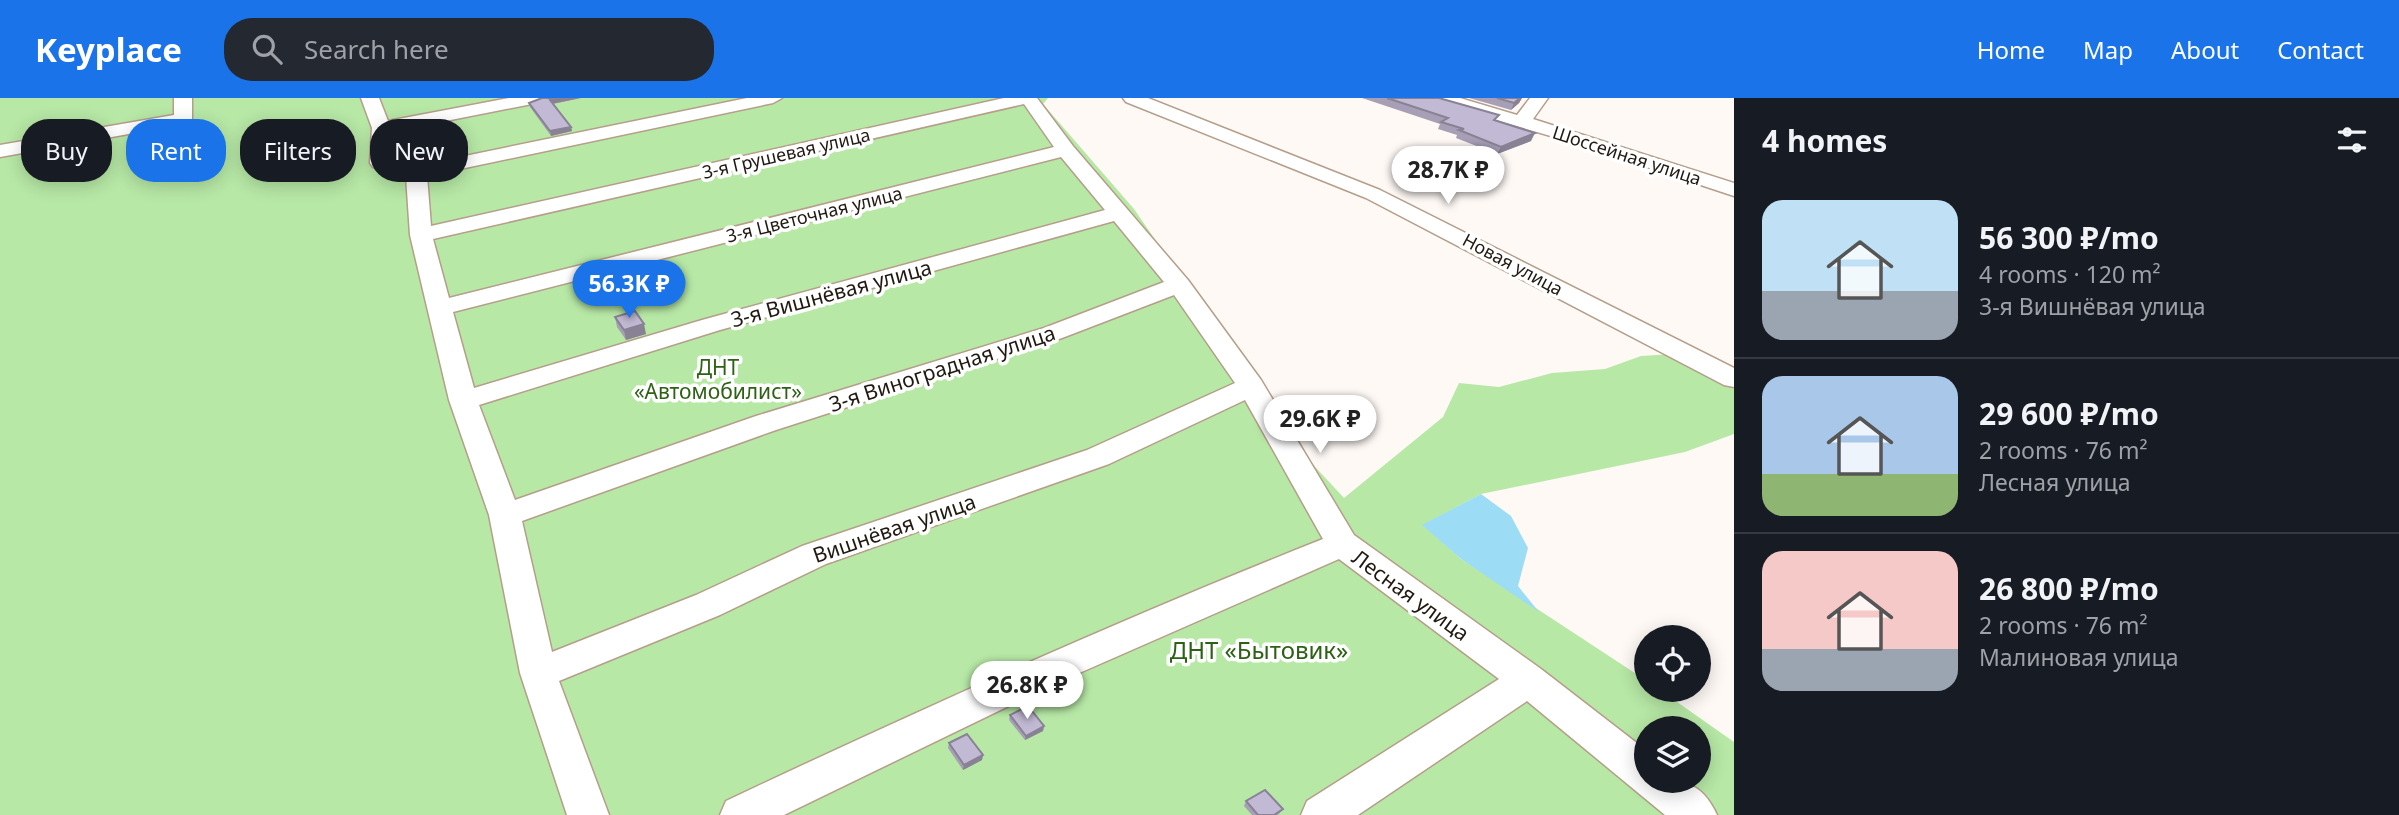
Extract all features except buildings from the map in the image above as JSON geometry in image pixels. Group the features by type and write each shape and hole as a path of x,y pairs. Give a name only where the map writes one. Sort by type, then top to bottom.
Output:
{"street":[{"path":"0,150 183,119 183,98"},
{"path":"370,98 378,119"},
{"path":"428,119 537,98"},
{"path":"468,161 773,98"},
{"name":"Лесная улица","path":"1028,98 1066,150 1178,285 1251,386 1342,544 1528,680 1634,766"},
{"name":"3-я Грушевая улица","path":"421,235 1028,98"},
{"name":"Новая улица","path":"1132,98 1373,194 1734,379"},
{"name":"Шоссейная улица","path":"1440,98 1522,121 1734,190"},
{"path":"1522,121 1539,98"},
{"name":"3-я Цветочная улица","path":"441,308 1066,150"},
{"path":"417,182 421,235 463,400 505,515 538,673 588,815"},
{"name":"3-я Вишнёвая улица","path":"463,400 711,325 1120,213"},
{"name":"3-я Виноградная улица","path":"505,515 766,423 1053,333 1178,285"},
{"name":"Вишнёвая улица","path":"538,673 708,605 814,555 1098,457 1251,386"},
{"path":"741,815 905,734 1202,600 1342,544"},
{"path":"1322,815 1528,680"},
{"path":"1669,793 1696,815"}],"green space":[{"path":"0,98 1048,98 1043,104 1134,209 1306,457 1344,498 1443,417 1459,383 1499,387 1552,373 1605,369 1641,356 1673,354 1734,389 1734,434 1685,452 1481,494 1423,525 1461,559 1634,672 1634,702 1677,702 1697,716 1634,716 1634,793 1711,793 1711,726 1734,742 1734,815 0,815"}],"water":[{"path":"1481,494 1511,516 1528,548 1518,586 1539,612 1461,559 1422,525"}],"park label":[{"name":"ДНТ «Автомобилист»","path":"718,379"},
{"name":"ДНТ «Бытовик»","path":"1259,649"}]}
